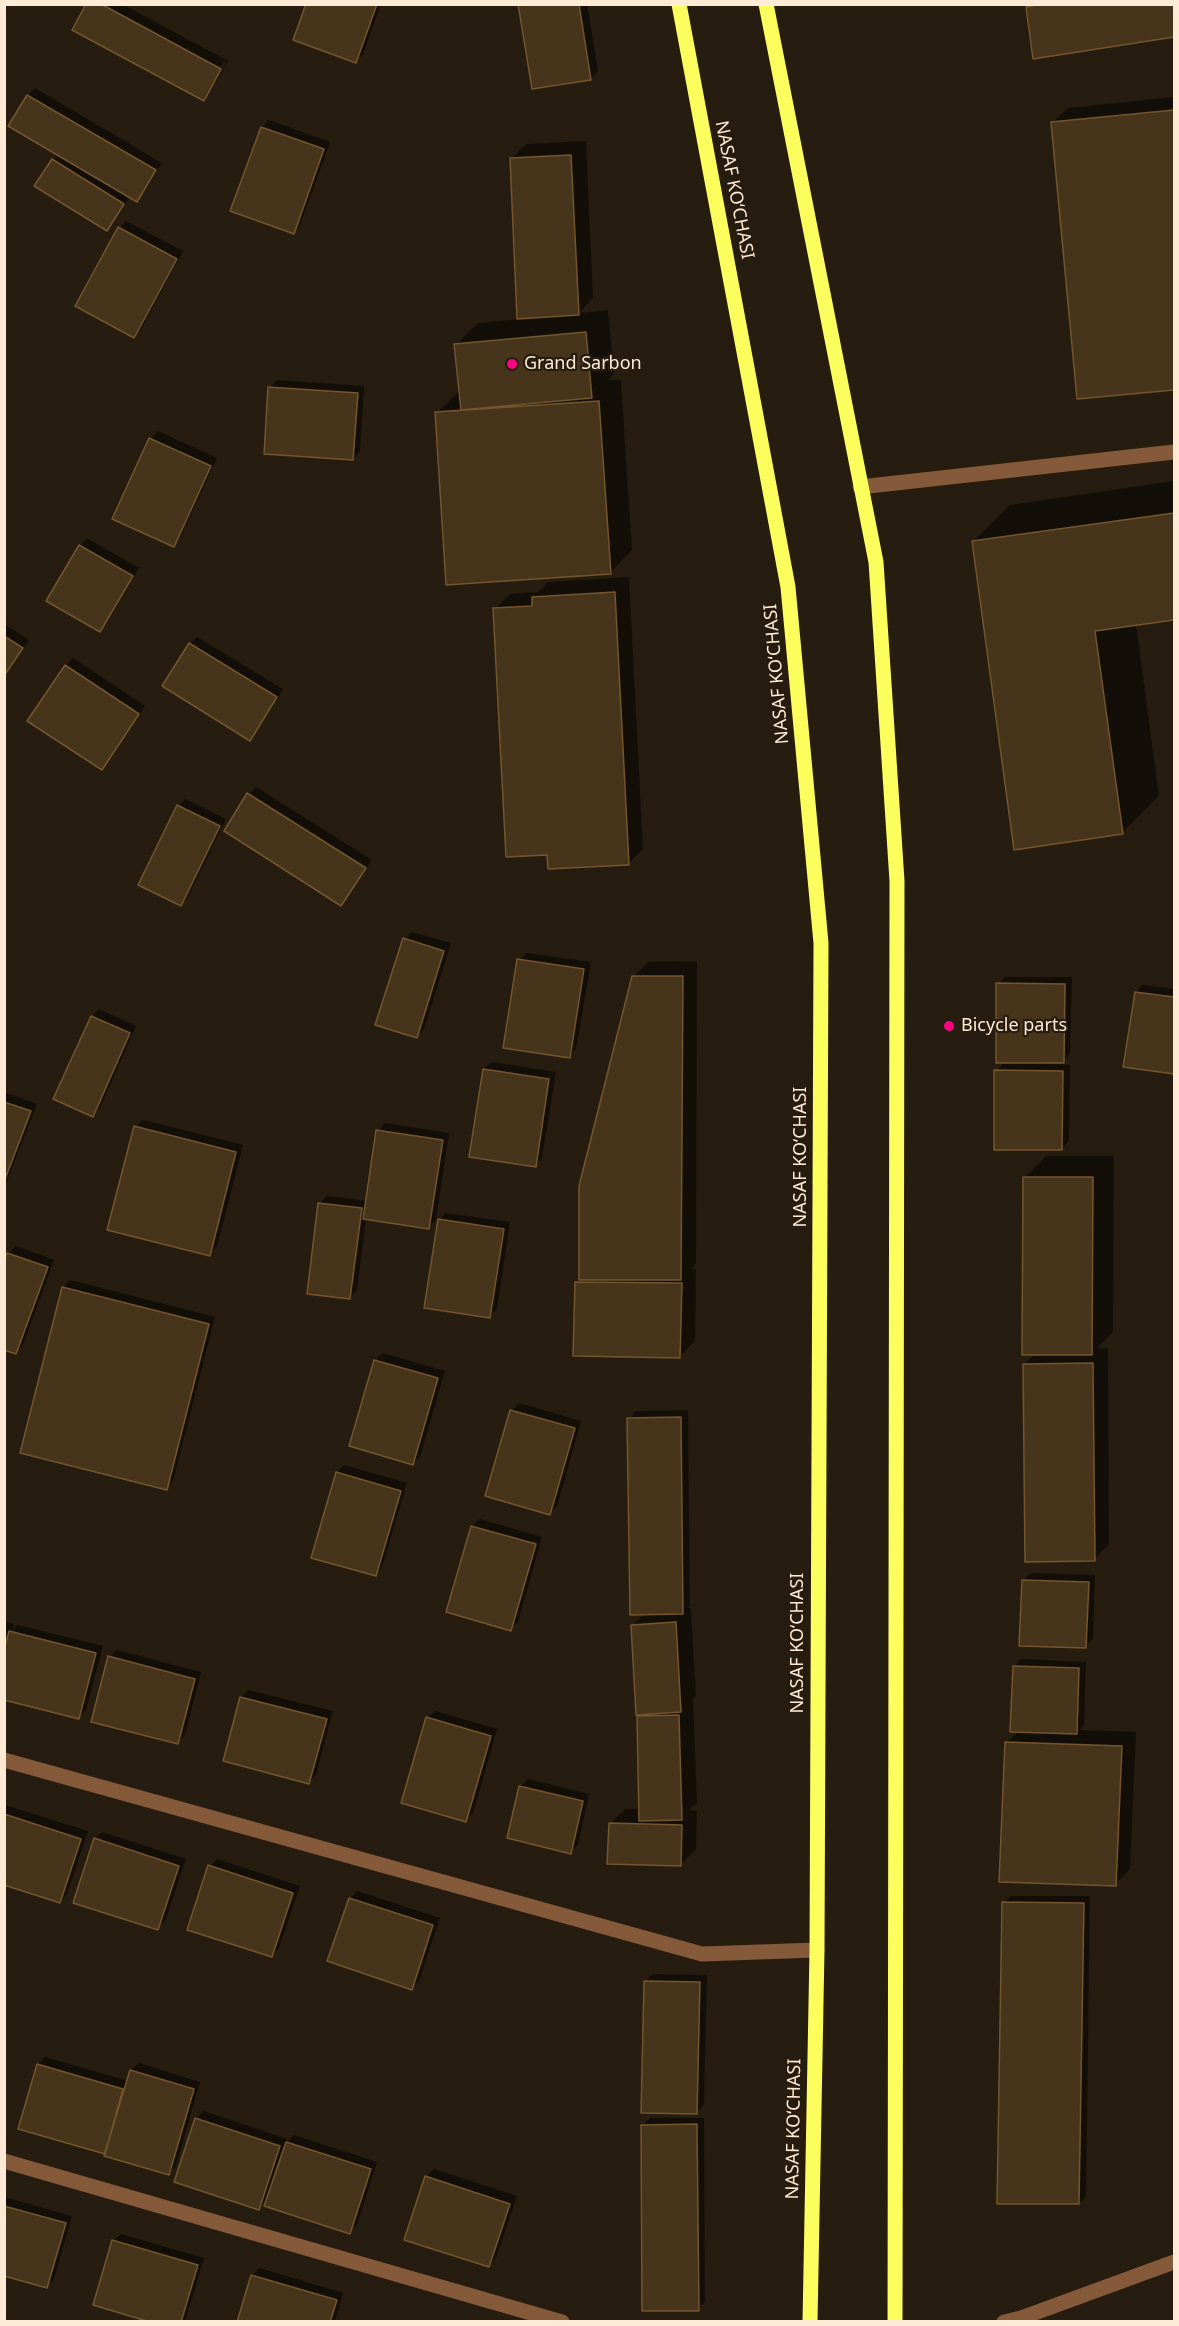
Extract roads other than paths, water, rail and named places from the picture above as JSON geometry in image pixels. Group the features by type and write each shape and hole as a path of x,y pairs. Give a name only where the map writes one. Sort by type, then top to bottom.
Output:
{"main road":[{"name":"NASAF KO‘CHASI","path":"679,4 788,587 821,943 817,1950 810,2322"},
{"path":"766,4 876,562 897,881 895,2322"}],"street":[{"path":"860,487 1174,452"},
{"path":"4,1760 702,1954 817,1950"},
{"path":"4,2161 562,2322"},
{"path":"1004,2322 1021,2318 1174,2262"}],"place":[{"name":"Grand Sarbon","path":"512,364"},
{"name":"Bicycle parts","path":"949,1026"}]}
